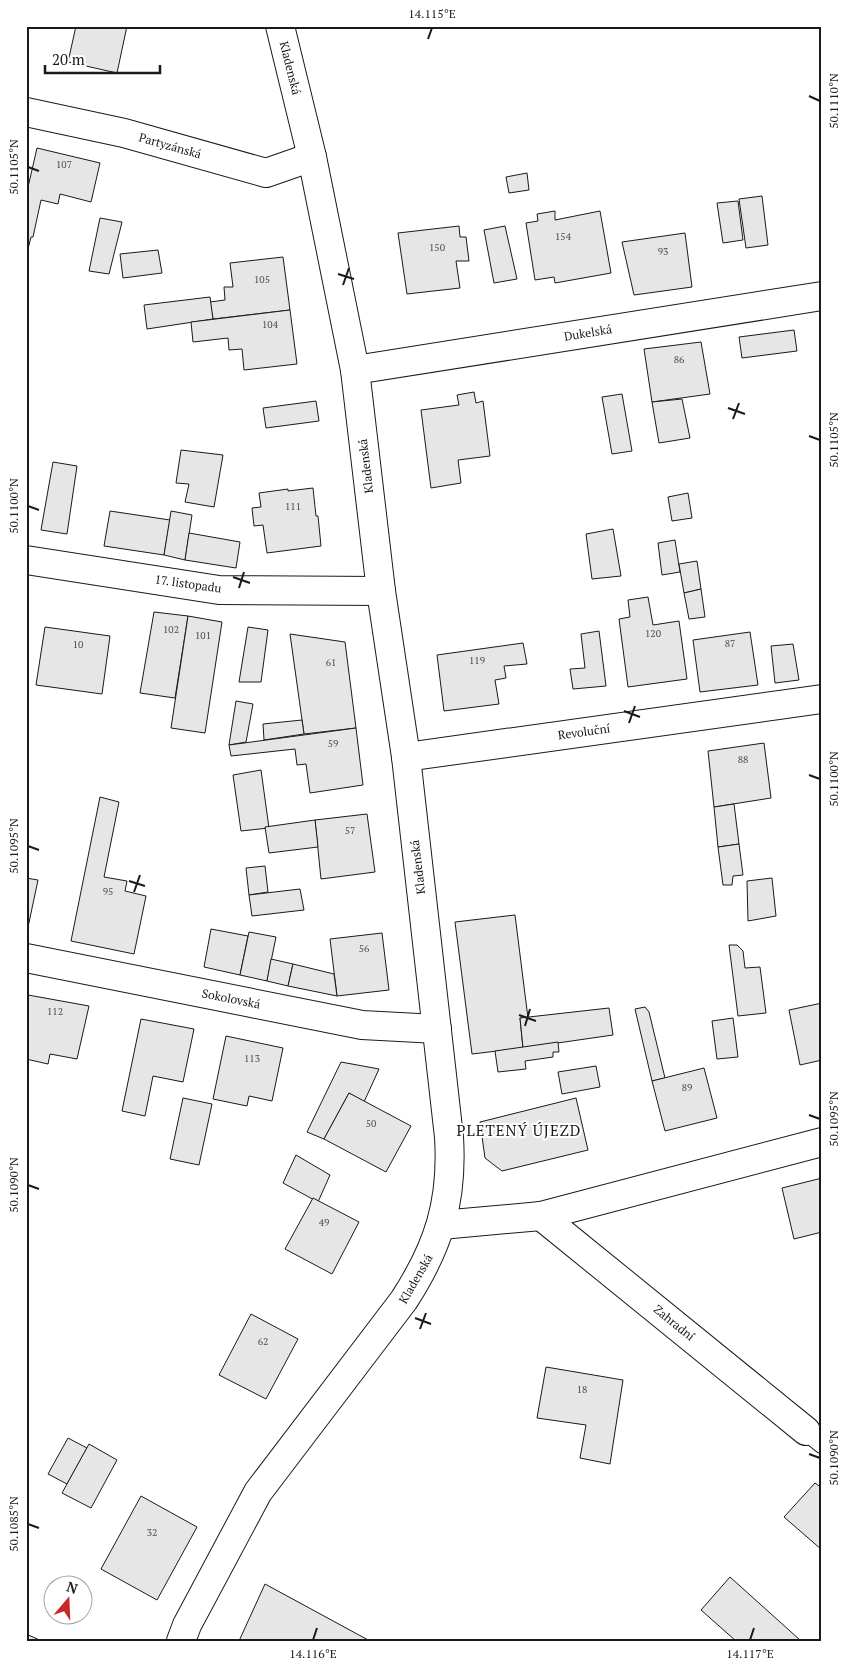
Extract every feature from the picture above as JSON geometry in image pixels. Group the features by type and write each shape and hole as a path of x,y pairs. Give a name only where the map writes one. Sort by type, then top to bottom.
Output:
{"street":[{"name":"Kladenská","path":"180,1641 258,1492 404,1300 420,1276 432,1252 441,1225 446,1203 450,1158 406,757 381,591 355,370 312,157 280,26"},
{"name":"Partyzánská","path":"26,112 124,133 266,173 312,157"},
{"name":"Dukelská","path":"355,370 822,296"},
{"name":"17. listopadu","path":"26,560 219,590 381,591"},
{"name":"Revoluční","path":"406,757 822,699"},
{"name":"Sokolovská","path":"26,958 362,1025 437,1029"},
{"path":"441,1225 541,1216 822,1142"},
{"name":"Zahradní","path":"541,1216 814,1437"}],"building":[{"path":"76,26 127,26 117,73 68,62"},
{"path":"37,148 100,163 91,202 60,194 58,204 41,200 33,237 31,237 26,257 26,196"},
{"path":"527,173 529,190 509,193 506,177"},
{"path":"762,196 768,245 746,248 739,199"},
{"path":"738,201 743,240 723,243 717,203"},
{"path":"555,211 555,220 600,211 611,273 555,283 554,277 535,280 526,223 538,221 537,214"},
{"path":"100,218 122,222 109,274 89,271"},
{"path":"459,226 460,237 466,237 469,261 456,261 460,288 407,294 398,233"},
{"path":"505,226 517,279 494,283 484,230"},
{"path":"685,233 692,287 634,295 622,242"},
{"path":"158,250 162,273 123,278 120,254"},
{"path":"283,257 290,310 213,319 210,302 225,300 224,287 233,287 230,263"},
{"path":"210,297 213,319 147,329 144,305"},
{"path":"290,310 297,364 244,370 242,349 229,350 228,338 193,342 191,322"},
{"path":"794,330 797,351 742,358 739,337"},
{"path":"701,342 710,394 652,402 644,349"},
{"path":"474,392 476,403 483,401 490,456 458,460 461,483 431,488 421,410 459,405 457,395"},
{"path":"622,394 632,451 612,454 602,397"},
{"path":"682,399 690,438 659,443 652,402"},
{"path":"316,401 319,421 266,428 263,408"},
{"path":"181,450 223,455 214,507 185,502 189,484 176,483"},
{"path":"53,462 77,466 67,534 41,530"},
{"path":"313,488 321,546 267,553 263,525 254,526 252,508 261,507 259,493"},
{"path":"688,493 692,518 672,521 668,497"},
{"path":"110,511 170,520 164,555 104,546"},
{"path":"171,511 192,515 185,560 164,555"},
{"path":"613,529 621,576 592,579 586,534"},
{"path":"189,533 240,542 236,568 185,560"},
{"path":"675,540 680,572 662,575 658,543"},
{"path":"697,561 701,589 684,593 679,564"},
{"path":"701,589 705,617 689,619 684,593"},
{"path":"648,597 653,625 679,621 687,679 628,687 619,619 630,617 628,600"},
{"path":"154,612 188,616 175,698 140,693"},
{"path":"188,616 222,622 205,733 171,728"},
{"path":"45,627 110,636 102,694 36,685"},
{"path":"248,627 268,630 261,682 239,682"},
{"path":"599,631 606,686 573,689 570,669 585,668 581,634"},
{"path":"750,632 758,685 700,692 693,640"},
{"path":"290,634 345,642 356,728 304,734"},
{"path":"523,643 527,664 504,666 506,678 495,680 499,704 444,711 437,655"},
{"path":"793,644 799,680 775,683 771,646"},
{"path":"236,701 253,704 246,742 229,745"},
{"path":"302,720 304,734 264,740 263,724"},
{"path":"356,728 363,785 310,793 306,764 297,765 295,749 231,756 229,745"},
{"path":"764,743 771,798 714,807 708,751"},
{"path":"261,770 269,828 241,831 233,775"},
{"path":"100,797 119,802 104,877 127,881 125,891 146,896 134,954 71,941"},
{"path":"734,804 739,844 718,847 714,807"},
{"path":"367,814 375,872 321,879 315,820"},
{"path":"315,820 318,847 269,853 265,827"},
{"path":"739,844 743,875 733,876 732,885 723,885 718,847"},
{"path":"265,866 268,892 249,895 246,868"},
{"path":"26,878 38,880 27,932 26,931"},
{"path":"772,878 776,916 748,921 747,881"},
{"path":"300,889 304,910 252,916 249,895"},
{"path":"515,915 528,1018 520,1018 523,1048 472,1054 455,922"},
{"path":"211,929 248,936 240,975 204,967"},
{"path":"249,932 276,937 267,981 240,975"},
{"path":"382,933 389,990 337,996 330,939"},
{"path":"729,945 737,945 743,951 745,968 760,967 766,1013 738,1016"},
{"path":"271,959 293,964 288,986 267,981"},
{"path":"293,964 334,974 337,996 288,986"},
{"path":"28,995 89,1006 77,1059 50,1054 48,1064 26,1059 26,1005"},
{"path":"822,1003 822,1060 800,1065 789,1010"},
{"path":"645,1007 649,1012 665,1078 652,1081 635,1009"},
{"path":"609,1008 613,1035 523,1048 520,1018"},
{"path":"733,1018 738,1057 717,1059 712,1021"},
{"path":"141,1019 194,1029 183,1082 153,1076 145,1116 122,1111"},
{"path":"226,1036 283,1048 272,1101 249,1096 247,1106 213,1099"},
{"path":"558,1042 559,1052 553,1052 553,1057 525,1061 526,1069 498,1072 495,1051"},
{"path":"341,1062 379,1069 364,1102 349,1093 324,1139 307,1132"},
{"path":"596,1066 600,1087 562,1094 558,1072"},
{"path":"704,1068 717,1118 665,1131 652,1081"},
{"path":"349,1093 411,1126 386,1172 324,1139"},
{"path":"183,1098 212,1104 199,1165 170,1159"},
{"path":"576,1098 588,1150 502,1171 485,1158 480,1122"},
{"path":"296,1155 330,1175 318,1202 283,1183"},
{"path":"822,1178 822,1232 794,1239 782,1188"},
{"path":"313,1198 359,1222 332,1274 285,1249"},
{"path":"251,1314 298,1339 266,1399 219,1375"},
{"path":"546,1367 623,1380 610,1464 580,1458 586,1425 537,1418"},
{"path":"68,1438 87,1448 67,1484 48,1474"},
{"path":"89,1444 117,1460 91,1508 62,1493"},
{"path":"815,1483 822,1488 822,1550 784,1517"},
{"path":"141,1496 197,1527 157,1600 101,1569"},
{"path":"730,1577 800,1641 736,1641 701,1610"},
{"path":"265,1584 370,1641 239,1641"},
{"path":"26,1634 42,1641 26,1641"}],"district":[{"name":"PLETENÝ ÚJEZD","path":"519,1131"}]}
